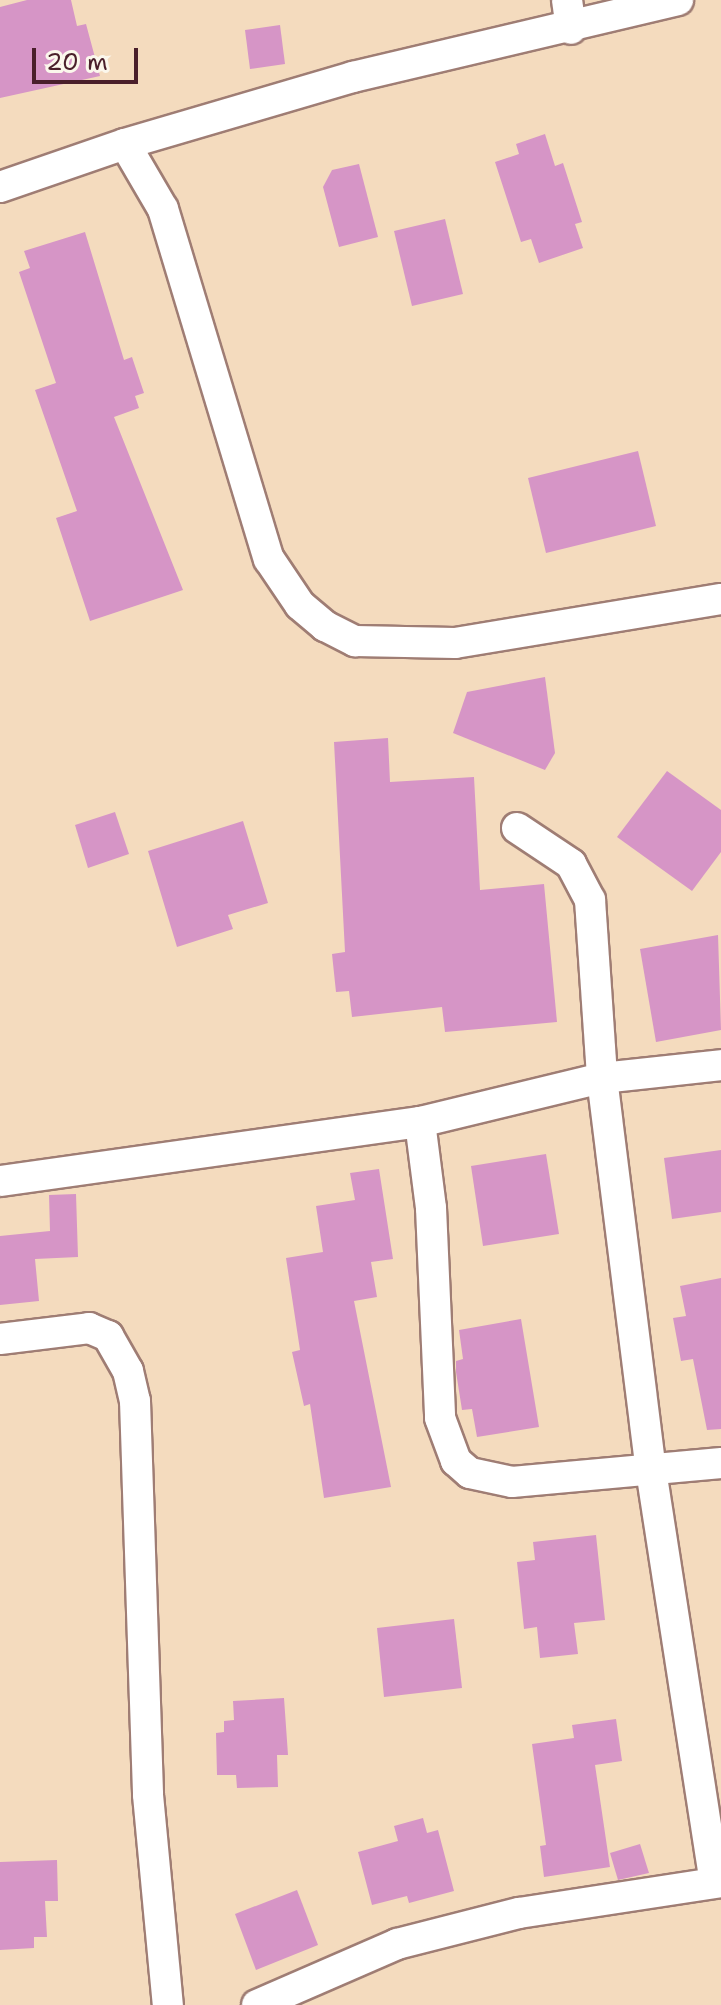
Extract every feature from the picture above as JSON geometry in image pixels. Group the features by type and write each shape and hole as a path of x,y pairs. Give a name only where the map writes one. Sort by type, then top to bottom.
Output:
{"street":[{"path":"0,187 125,144 569,14 678,0"},
{"path":"125,144 163,209 269,559 300,605 325,626 355,641 455,643 721,599"},
{"path":"257,2005 397,1944 519,1913 718,1882 651,1470 602,1078 587,890 557,851 517,828"},
{"path":"0,1181 420,1122 602,1078 721,1065"},
{"path":"420,1122 431,1208 440,1418 456,1461 470,1473 512,1482 721,1463"},
{"path":"0,1339 89,1328 108,1336 128,1371 135,1401 148,1795 168,2005"}],"building":[{"path":"27,0 71,0 77,26 86,24 100,76 0,98 0,7"},
{"path":"280,25 285,64 250,69 245,30"},
{"path":"545,134 555,166 563,163 582,222 575,224 583,248 539,263 531,239 521,242 495,162 519,154 516,144"},
{"path":"359,164 378,237 339,247 323,187 332,170"},
{"path":"445,219 463,294 412,306 394,231"},
{"path":"85,232 124,360 132,357 144,393 135,396 139,408 114,417 183,590 90,621 56,518 77,511 35,390 56,383 19,272 30,268 24,251"},
{"path":"638,451 656,526 546,553 528,478"},
{"path":"545,677 555,753 545,770 453,733 467,692"},
{"path":"388,738 390,782 474,777 480,890 544,884 557,1022 445,1032 442,1007 352,1017 349,991 336,992 332,954 345,952 334,742"},
{"path":"667,771 721,810 721,852 692,891 617,837"},
{"path":"115,812 129,854 88,868 75,825"},
{"path":"243,821 268,903 228,915 233,929 177,947 148,851"},
{"path":"718,935 721,1030 656,1042 640,949"},
{"path":"721,1150 721,1212 672,1219 664,1158"},
{"path":"546,1154 559,1234 483,1246 471,1166"},
{"path":"379,1169 393,1259 371,1262 377,1297 354,1301 391,1487 324,1498 310,1404 304,1406 292,1352 300,1350 286,1258 323,1252 316,1206 355,1200 350,1173"},
{"path":"76,1194 78,1257 35,1259 39,1301 0,1305 0,1236 50,1231 49,1195"},
{"path":"721,1278 721,1429 707,1430 693,1359 681,1361 673,1318 686,1316 680,1286"},
{"path":"521,1319 539,1427 477,1437 472,1409 462,1410 456,1372 456,1361 463,1359 459,1330"},
{"path":"596,1535 605,1620 574,1623 578,1654 540,1658 537,1627 524,1629 517,1562 535,1560 533,1542"},
{"path":"454,1619 462,1688 384,1697 377,1628"},
{"path":"284,1698 288,1755 277,1755 278,1787 237,1788 236,1775 217,1775 216,1733 224,1732 224,1721 234,1720 233,1701"},
{"path":"616,1719 622,1761 595,1765 610,1867 544,1877 540,1846 546,1845 532,1744 574,1738 572,1725"},
{"path":"423,1818 427,1833 438,1830 454,1891 409,1903 407,1896 372,1905 358,1852 398,1841 394,1826"},
{"path":"640,1844 649,1873 618,1880 610,1853"},
{"path":"57,1860 58,1901 45,1901 47,1937 34,1937 34,1948 0,1950 0,1862"},
{"path":"297,1890 318,1945 256,1970 235,1914"}]}
